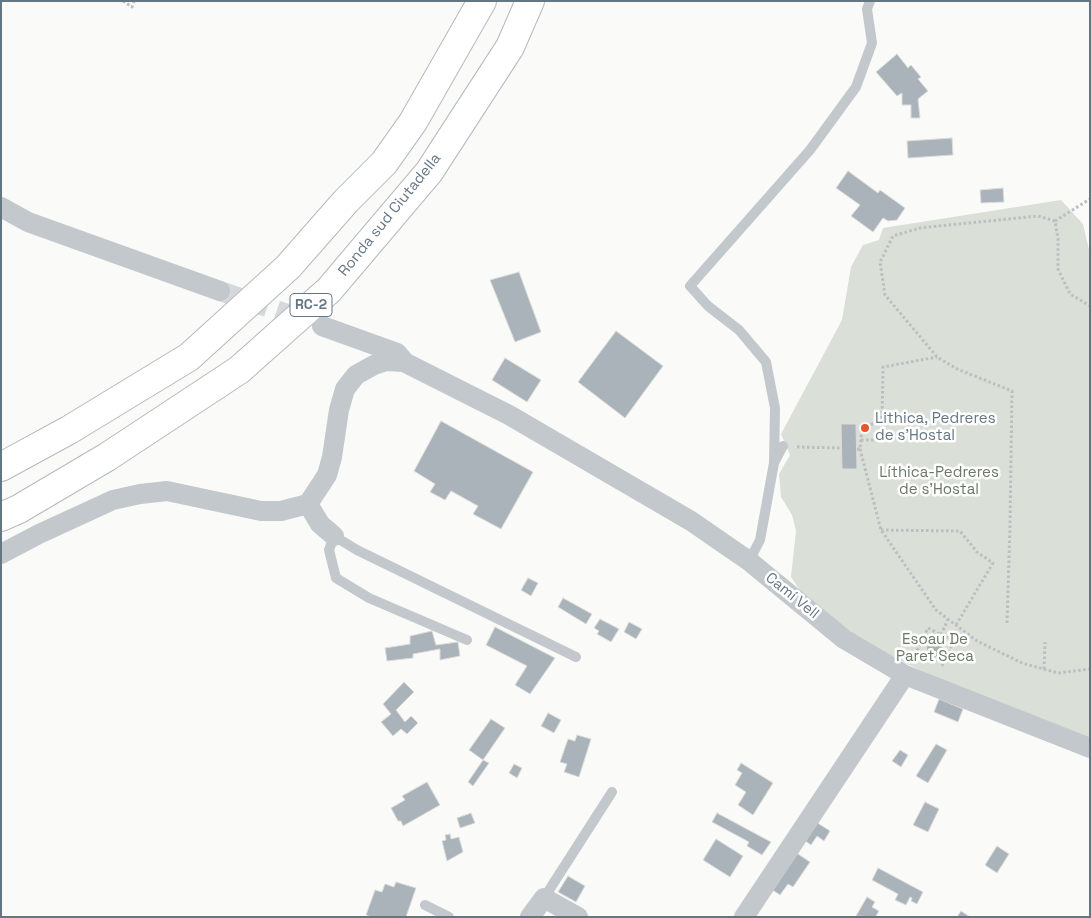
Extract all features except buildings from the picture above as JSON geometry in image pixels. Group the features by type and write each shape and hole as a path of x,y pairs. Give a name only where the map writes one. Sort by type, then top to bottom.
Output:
{"main road":[{"name":"RC-2","path":"1,467 69,430 189,357 288,267 346,201 384,163 413,122 482,1"},
{"name":"Ronda sud Ciutadella","path":"1,517 19,509 107,457 239,370 329,290 429,172 510,47 530,1"}],"street":[{"path":"1,207 28,222 220,291"},
{"name":"Camí Vell","path":"322,326 397,353 404,362 508,415 691,521 749,561 844,639 905,675 1090,748"},
{"path":"1,554 38,534 113,500 140,494 167,491 261,511 281,511 308,504 327,475 332,457 339,410 345,389 356,375 374,365 386,361 404,362"},
{"path":"308,504 320,524 334,536"},
{"path":"744,917 905,675"},
{"path":"530,917 544,898 578,917"}],"lane":[{"path":"749,561 760,540 774,463 776,408 766,362 739,330 708,306 690,286 810,150 856,87 872,43 867,9 870,1"},
{"path":"774,463 783,446"},
{"path":"467,640 369,598 336,578 329,550 334,536 357,550 576,657"},
{"path":"544,898 612,792"},
{"path":"425,905 449,917"}],"path":[{"path":"123,1 132,7 134,1"},
{"path":"1006,623 1010,527 1012,391 957,369 937,356 885,295 880,262 892,236 920,228 1038,216 1055,221 1090,199"},
{"path":"1055,221 1058,239 1058,269 1070,294 1090,306"},
{"path":"937,356 883,367 882,422 862,426 858,449 881,530 936,610 977,641 1022,663 1058,673 1090,669"},
{"path":"861,440 884,440"},
{"path":"783,446 841,448"},
{"path":"881,530 960,531 977,552 993,563 956,625"},
{"path":"941,635 948,618"},
{"path":"924,660 915,656 928,628 954,640 941,668 932,664"},
{"path":"1044,669 1045,642"}],"green space":[{"name":"Líthica-Pedreres de s’Hostal","path":"1061,200 1083,224 1090,254 1090,738 930,675 878,650 805,598 791,577 796,531 792,515 781,497 779,474 790,455 781,434 842,320 851,267 863,245 879,240 883,228"}],"tunnel":[{"path":"220,291 308,321"}],"place":[{"name":"Lithica, Pedreres de s'Hostal","path":"865,428"}],"park label":[{"name":"Esoau De Paret Seca","path":"935,648"}]}
